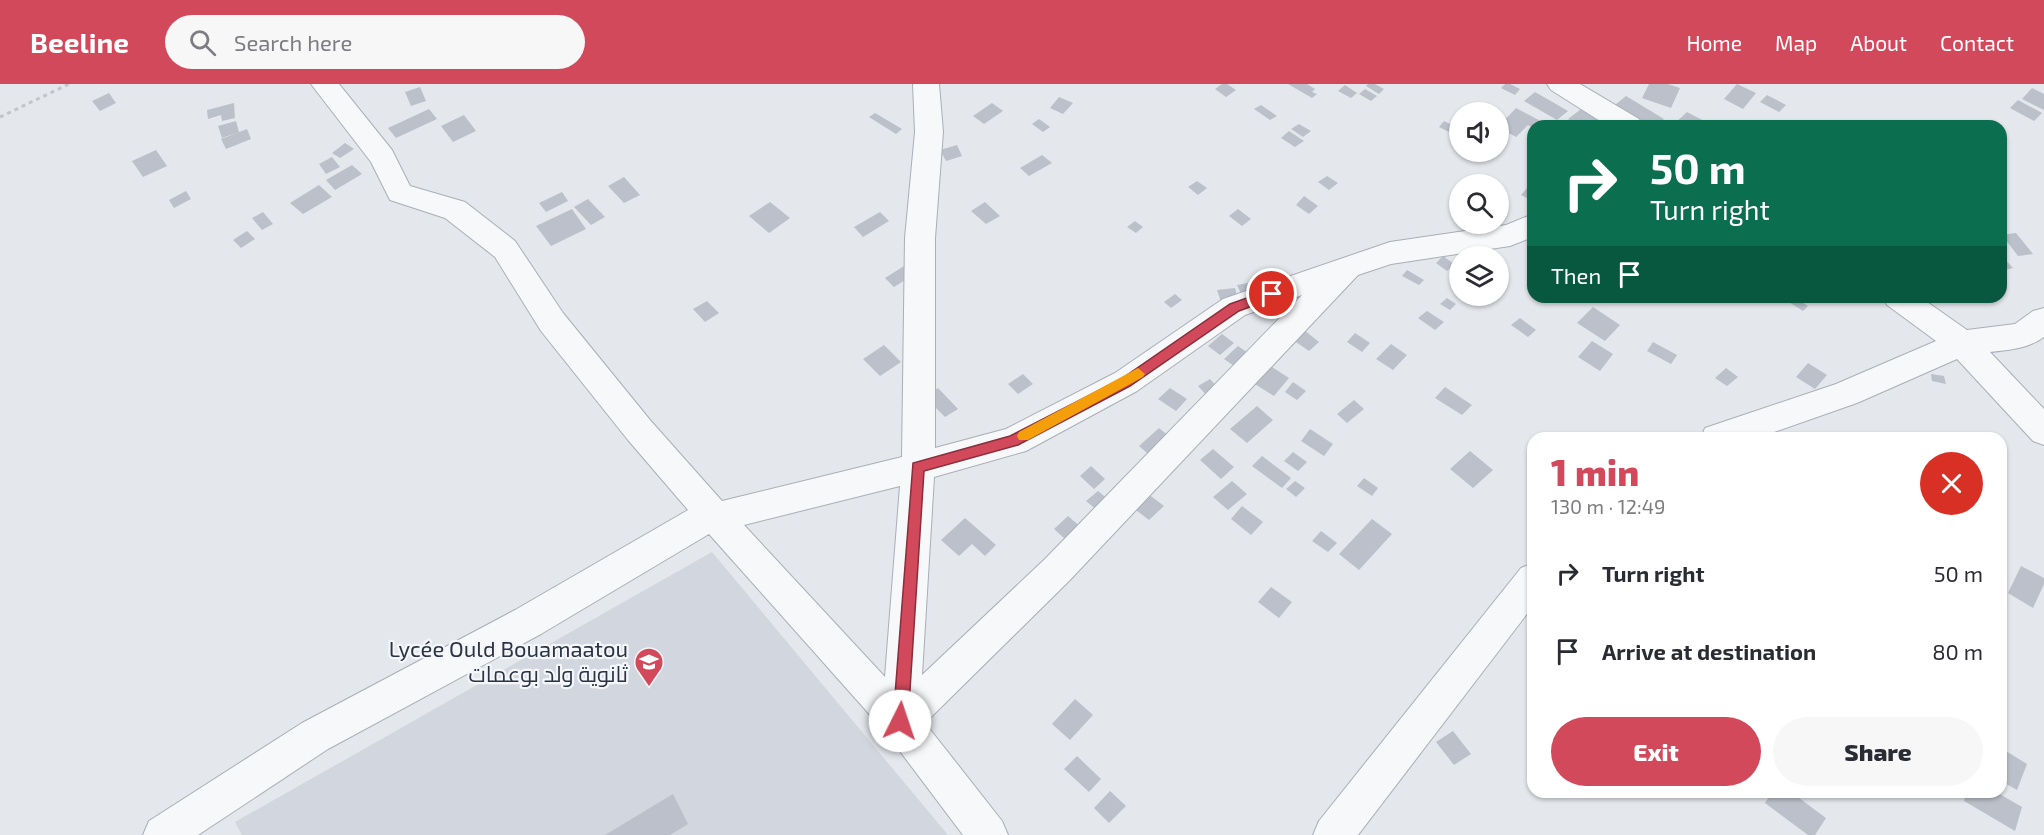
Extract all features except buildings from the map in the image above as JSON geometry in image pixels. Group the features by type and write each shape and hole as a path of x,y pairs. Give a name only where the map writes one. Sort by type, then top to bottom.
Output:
{"street":[{"path":"324,84 382,157 400,193 455,210 505,249 552,322 639,430 900,721 988,835"},
{"path":"900,721 918,467 920,238 929,132 926,84"},
{"path":"1560,84 1606,106 1622,120"},
{"path":"163,835 315,736 528,622 695,522 1014,441 1125,382 1234,307 1390,253 1510,235 1527,228"},
{"path":"900,721 1057,570 1348,267"},
{"path":"1906,303 1962,343 2044,431"},
{"path":"1735,432 1846,394 1962,343 2022,336 2044,320"},
{"path":"1333,835 1527,587"}],"path":[{"path":"0,117 69,84"}],"shaded area":[{"name":"Lycée Ould Bouamaatou ثانوية ولد بوعمات","path":"712,552 948,835 242,835 235,822"}],"slow traffic":[{"path":"1023,436 1138,374"}],"place":[{"name":"Lycée Ould Bouamaatou ثانوية ولد بوعمات","path":"649,688"}],"route":[{"path":"900,721 918,467 1014,441 1125,382 1234,307 1272,294"}]}
